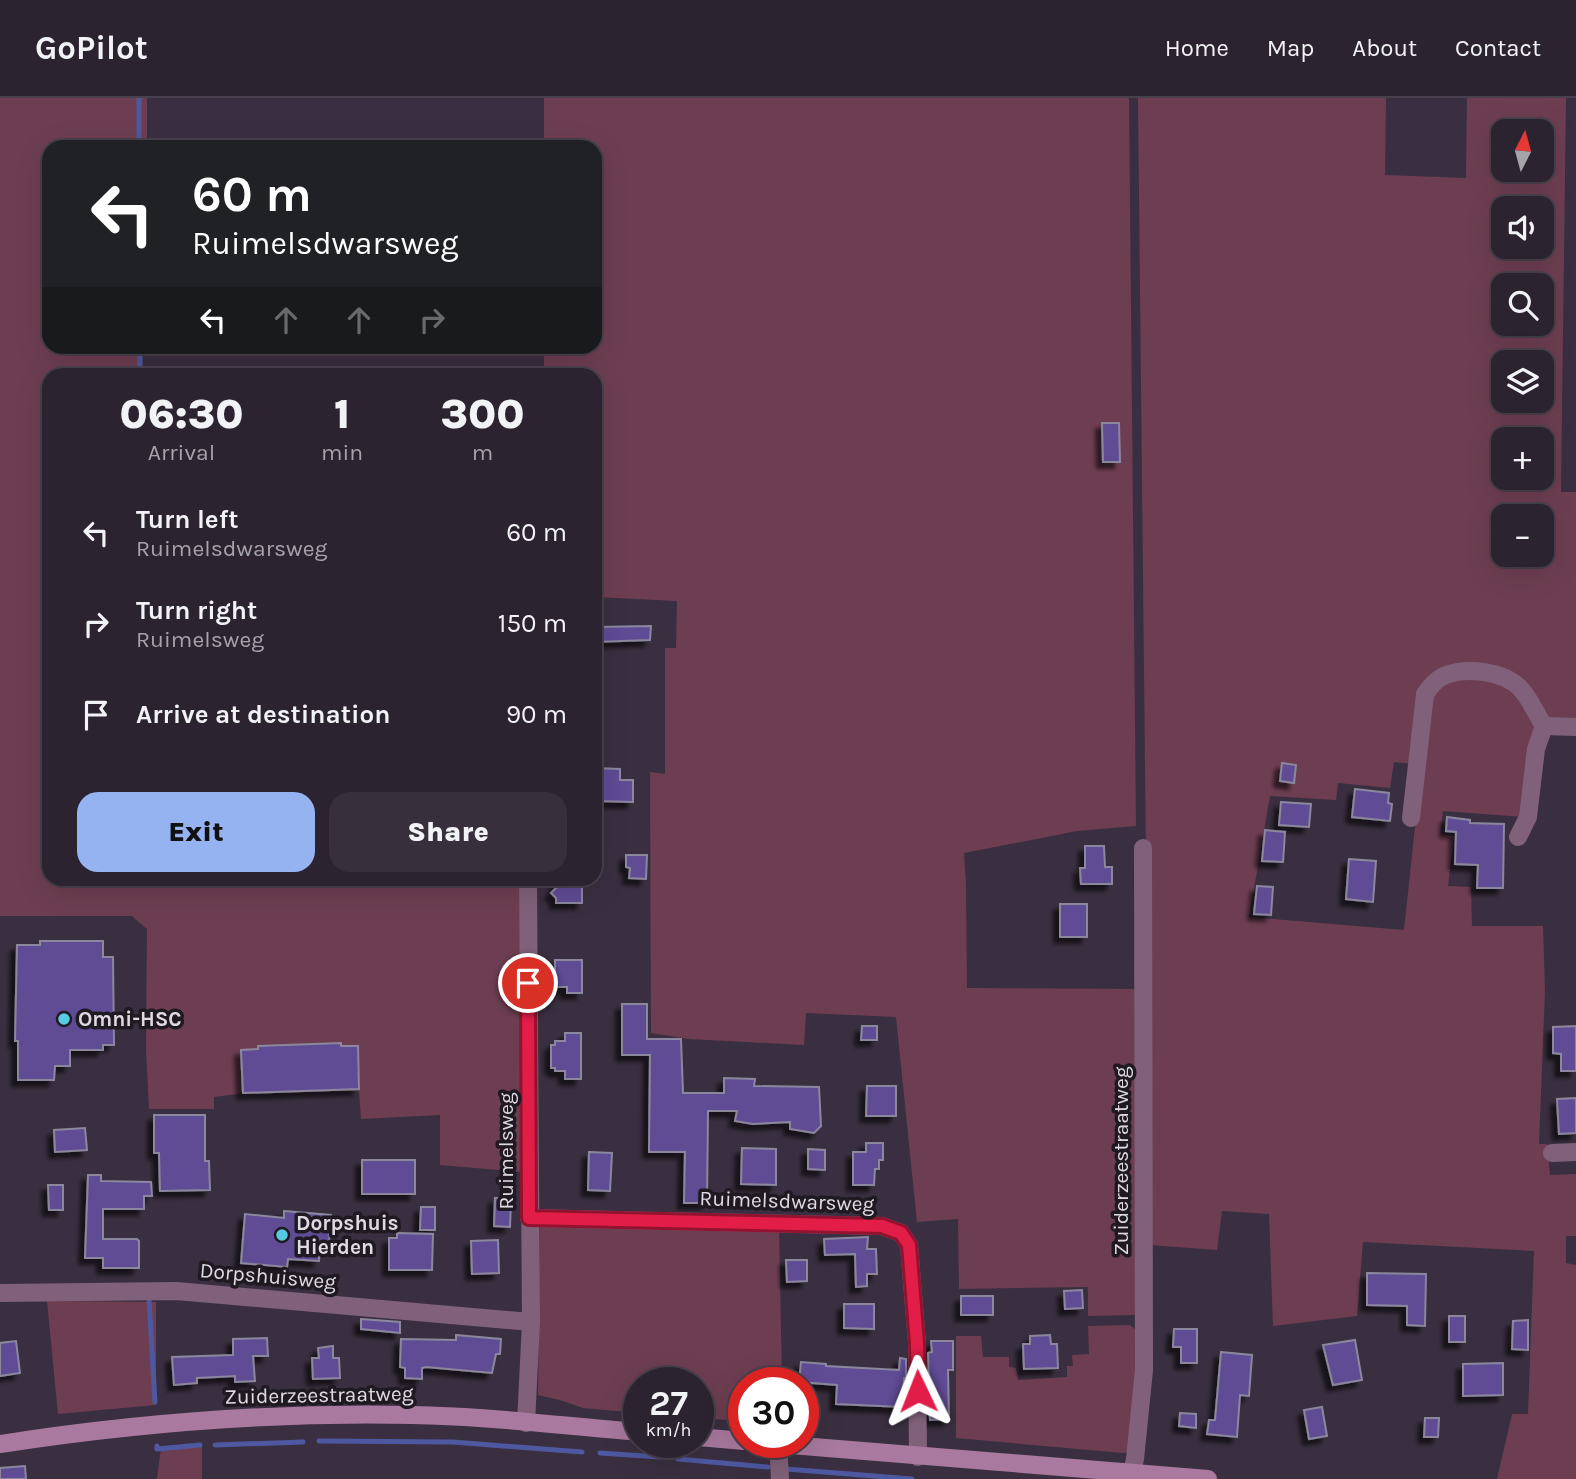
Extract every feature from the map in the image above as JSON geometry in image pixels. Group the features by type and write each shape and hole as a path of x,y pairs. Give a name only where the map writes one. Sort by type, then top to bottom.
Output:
{"main road":[{"name":"Zuiderzeestraatweg","path":"0,1444 113,1428 299,1415 414,1415 623,1432"},
{"path":"819,1448 1208,1479"}],"street":[{"path":"1411,818 1425,694 1437,680 1446,675 1465,672 1501,676 1522,690 1544,726"},
{"path":"1544,726 1576,727"},
{"path":"1518,837 1528,817 1536,748 1544,726"},
{"name":"Zuiderzeestraatweg","path":"1132,1472 1144,1370 1143,848"},
{"name":"Ruimelsweg","path":"526,1423 531,1322 528,886"},
{"path":"1552,1153 1576,1152"},
{"name":"Ruimelsdwarsweg","path":"529,1218 882,1226 901,1233 909,1245 917,1343 920,1439 918,1457"},
{"name":"Dorpshuisweg","path":"0,1293 176,1291 531,1322"},
{"path":"779,1458 780,1479"}],"shaded area":[{"path":"0,98 147,98 147,140 42,140 42,354 138,354 138,368 42,368 42,886 519,886 523,1172 440,1165 440,1115 361,1119 359,1091 238,1094 214,1097 214,1109 149,1109 146,1048 147,929 132,916 0,916"},
{"path":"544,98 1129,98 1136,826 1077,831 964,853 967,988 1138,989 1141,1312 1134,1315 1088,1316 1088,1287 959,1289 958,1219 917,1222 896,1017 806,1013 804,1045 689,1039 651,1033 650,772 665,774 665,648 676,648 677,601 602,597 602,368 544,368 544,354 602,354 602,140 544,140"},
{"path":"1138,98 1386,98 1385,175 1466,178 1467,98 1566,98 1561,492 1576,492 1576,723 1544,718 1521,684 1500,672 1470,669 1450,671 1436,677 1421,700 1414,764 1394,762 1390,788 1338,783 1336,800 1270,796 1249,917 1404,930 1429,696 1440,683 1465,675 1485,676 1503,681 1519,693 1538,726 1532,748 1524,817 1443,811 1440,834 1454,836 1448,886 1471,887 1472,926 1543,926 1545,991 1539,1144 1547,1144 1550,1175 1576,1174 1576,1236 1566,1236 1566,1263 1576,1265 1576,1479 1497,1479 1512,1414 1528,1414 1534,1251 1363,1242 1357,1316 1273,1326 1269,1214 1222,1211 1217,1250 1150,1245"},
{"path":"540,1223 779,1229 782,1367 728,1367 728,1420 714,1419 714,1367 623,1367 623,1412 583,1408 538,1395"},
{"path":"47,1301 156,1302 156,1405 58,1414"},
{"path":"1130,1325 1142,1336 1131,1451 1123,1453 956,1438 956,1336 981,1336 983,1357 1009,1357 1009,1367 1016,1368 1018,1380 1067,1377 1067,1366 1073,1366 1072,1355 1089,1354 1088,1326"},
{"path":"202,1444 202,1479 157,1479 161,1448"}],"building":[{"path":"1102,423 1119,423 1120,462 1103,462"},
{"path":"651,626 650,640 602,642 602,627"},
{"path":"1282,763 1296,765 1294,783 1280,781"},
{"path":"602,768 620,769 620,780 633,780 633,802 602,801"},
{"path":"1355,789 1389,793 1388,803 1392,804 1390,821 1352,817"},
{"path":"1281,802 1311,804 1309,827 1279,825"},
{"path":"1447,817 1470,820 1470,823 1504,824 1503,888 1477,888 1478,865 1455,864 1456,832 1446,831"},
{"path":"1265,830 1285,832 1283,862 1262,861"},
{"path":"1085,846 1104,846 1105,867 1112,867 1112,884 1081,884 1080,868 1085,868"},
{"path":"626,855 647,855 646,879 629,878 630,868 626,867"},
{"path":"1349,859 1376,861 1373,902 1346,899"},
{"path":"582,886 582,903 556,903 556,898 551,893 556,888"},
{"path":"1257,886 1273,887 1271,915 1254,914"},
{"path":"1060,904 1087,904 1087,937 1060,937"},
{"path":"40,941 103,941 103,957 113,957 114,1045 103,1045 103,1050 70,1050 70,1066 55,1066 54,1080 18,1080 18,1041 15,1041 17,945 40,945"},
{"path":"555,960 582,960 582,993 567,993 567,987 555,987"},
{"path":"622,1004 647,1004 647,1039 681,1039 683,1093 724,1093 724,1078 755,1079 754,1086 819,1087 821,1126 814,1133 790,1129 790,1122 753,1124 735,1121 737,1111 708,1111 707,1203 684,1203 685,1152 649,1152 650,1055 622,1055"},
{"path":"862,1026 877,1026 877,1040 861,1040"},
{"path":"1576,1026 1576,1071 1561,1071 1561,1054 1553,1053 1553,1027"},
{"path":"565,1033 581,1033 581,1079 565,1079 565,1071 551,1068 551,1045 555,1045 555,1041 565,1041"},
{"path":"341,1043 341,1046 358,1046 359,1089 243,1093 241,1050 258,1049 258,1046"},
{"path":"867,1086 896,1086 896,1116 866,1116"},
{"path":"1576,1098 1576,1133 1559,1134 1557,1099"},
{"path":"154,1115 205,1115 205,1161 209,1161 210,1190 160,1191 159,1153 154,1153"},
{"path":"85,1128 87,1150 55,1152 54,1130"},
{"path":"866,1143 883,1143 883,1160 879,1160 879,1169 875,1169 874,1185 853,1185 853,1152 866,1152"},
{"path":"742,1148 776,1149 776,1185 741,1184"},
{"path":"808,1149 825,1150 825,1170 808,1169"},
{"path":"589,1152 612,1153 610,1191 588,1190"},
{"path":"362,1160 415,1160 415,1194 362,1194"},
{"path":"88,1175 101,1175 101,1181 151,1182 152,1196 144,1196 144,1209 103,1209 103,1239 137,1239 139,1268 103,1268 103,1258 85,1258"},
{"path":"48,1185 63,1185 63,1210 49,1210"},
{"path":"495,1198 511,1199 510,1227 494,1226"},
{"path":"421,1207 435,1207 435,1230 420,1230"},
{"path":"284,1211 331,1215 329,1244 320,1243 319,1261 288,1259 287,1267 241,1263 245,1214 284,1218"},
{"path":"397,1233 433,1234 432,1270 389,1270 389,1238 397,1238"},
{"path":"868,1237 867,1249 876,1249 877,1274 867,1274 867,1286 856,1287 855,1254 825,1255 824,1239"},
{"path":"498,1240 499,1273 472,1274 471,1241"},
{"path":"786,1260 807,1260 807,1281 787,1282"},
{"path":"1367,1273 1426,1274 1425,1326 1407,1325 1407,1306 1367,1305"},
{"path":"1082,1290 1083,1308 1065,1309 1064,1291"},
{"path":"961,1296 993,1296 993,1315 961,1315"},
{"path":"844,1304 874,1304 874,1329 844,1328"},
{"path":"1449,1316 1465,1316 1465,1342 1449,1342"},
{"path":"361,1319 400,1322 400,1333 361,1329"},
{"path":"1528,1320 1528,1350 1512,1349 1513,1321"},
{"path":"1174,1329 1197,1329 1197,1363 1181,1363 1181,1347 1173,1347"},
{"path":"456,1335 501,1339 500,1354 496,1354 492,1373 426,1367 422,1368 422,1379 405,1378 405,1368 400,1367 401,1339 456,1340"},
{"path":"1050,1335 1051,1344 1057,1344 1058,1368 1024,1369 1023,1344 1030,1344 1030,1336"},
{"path":"267,1338 268,1356 253,1356 255,1381 235,1382 235,1376 197,1378 197,1383 174,1385 172,1357 233,1355 233,1339"},
{"path":"1355,1340 1362,1380 1333,1385 1323,1345"},
{"path":"16,1341 20,1373 0,1376 0,1343"},
{"path":"931,1341 953,1341 953,1370 948,1370 949,1419 930,1420 928,1353 932,1352"},
{"path":"333,1346 333,1358 339,1358 340,1378 313,1379 312,1358 319,1358 318,1348"},
{"path":"1221,1352 1252,1355 1249,1396 1240,1395 1237,1437 1207,1434 1209,1420 1215,1420"},
{"path":"900,1358 906,1359 902,1407 836,1404 837,1385 819,1384 819,1367 800,1367 801,1362 899,1370"},
{"path":"1503,1363 1503,1395 1463,1396 1463,1364"},
{"path":"1322,1407 1327,1436 1309,1439 1304,1410"},
{"path":"1180,1413 1196,1414 1196,1428 1179,1426"},
{"path":"1425,1418 1439,1418 1438,1437 1424,1437"},
{"path":"25,1466 26,1479 0,1479 0,1468"}],"waterway":[{"path":"139,98 139,140"},
{"path":"140,354 140,368"},
{"path":"149,1299 155,1402"},
{"path":"319,1441 453,1442 582,1452"},
{"path":"215,1445 303,1442"},
{"path":"157,1446 157,1449 200,1445"},
{"path":"600,1453 623,1455"},
{"path":"678,1459 768,1467"},
{"path":"786,1469 912,1479"}],"place":[{"name":"Omni-HSC","path":"64,1019"},
{"name":"Dorpshuis Hierden","path":"282,1235"}],"route":[{"path":"528,983 529,1218 882,1226 901,1233 909,1245 918,1391"}]}
